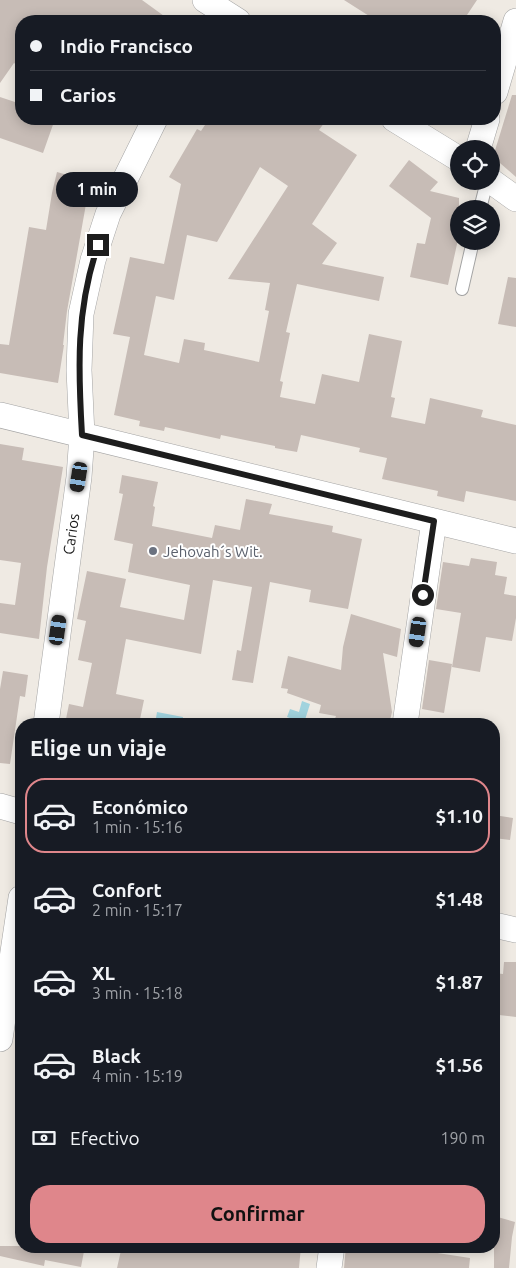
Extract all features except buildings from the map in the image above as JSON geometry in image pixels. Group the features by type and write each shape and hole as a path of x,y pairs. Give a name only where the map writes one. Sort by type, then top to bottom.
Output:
{"street":[{"path":"501,72 516,21"},
{"name":"Carios","path":"47,718 79,477 82,435 79,370 81,314 93,260 108,214 152,125"},
{"path":"404,125 450,154"},
{"path":"481,140 485,125"},
{"path":"500,187 516,199"},
{"path":"0,415 516,541"},
{"path":"406,718 434,521"},
{"path":"0,806 15,810"},
{"path":"500,926 516,930"},
{"path":"0,1039 15,938"},
{"path":"329,1268 331,1253"}],"lane":[{"path":"462,289 471,250"}],"water":[{"path":"302,701 310,704 306,718 287,717 290,709 299,712"},
{"path":"157,712 183,717 183,718 156,718"}],"place":[{"name":"Jehovah´s Wit.","path":"153,551"}],"route":[{"path":"98,245 81,314 79,370 82,435 434,521 423,595"}]}
